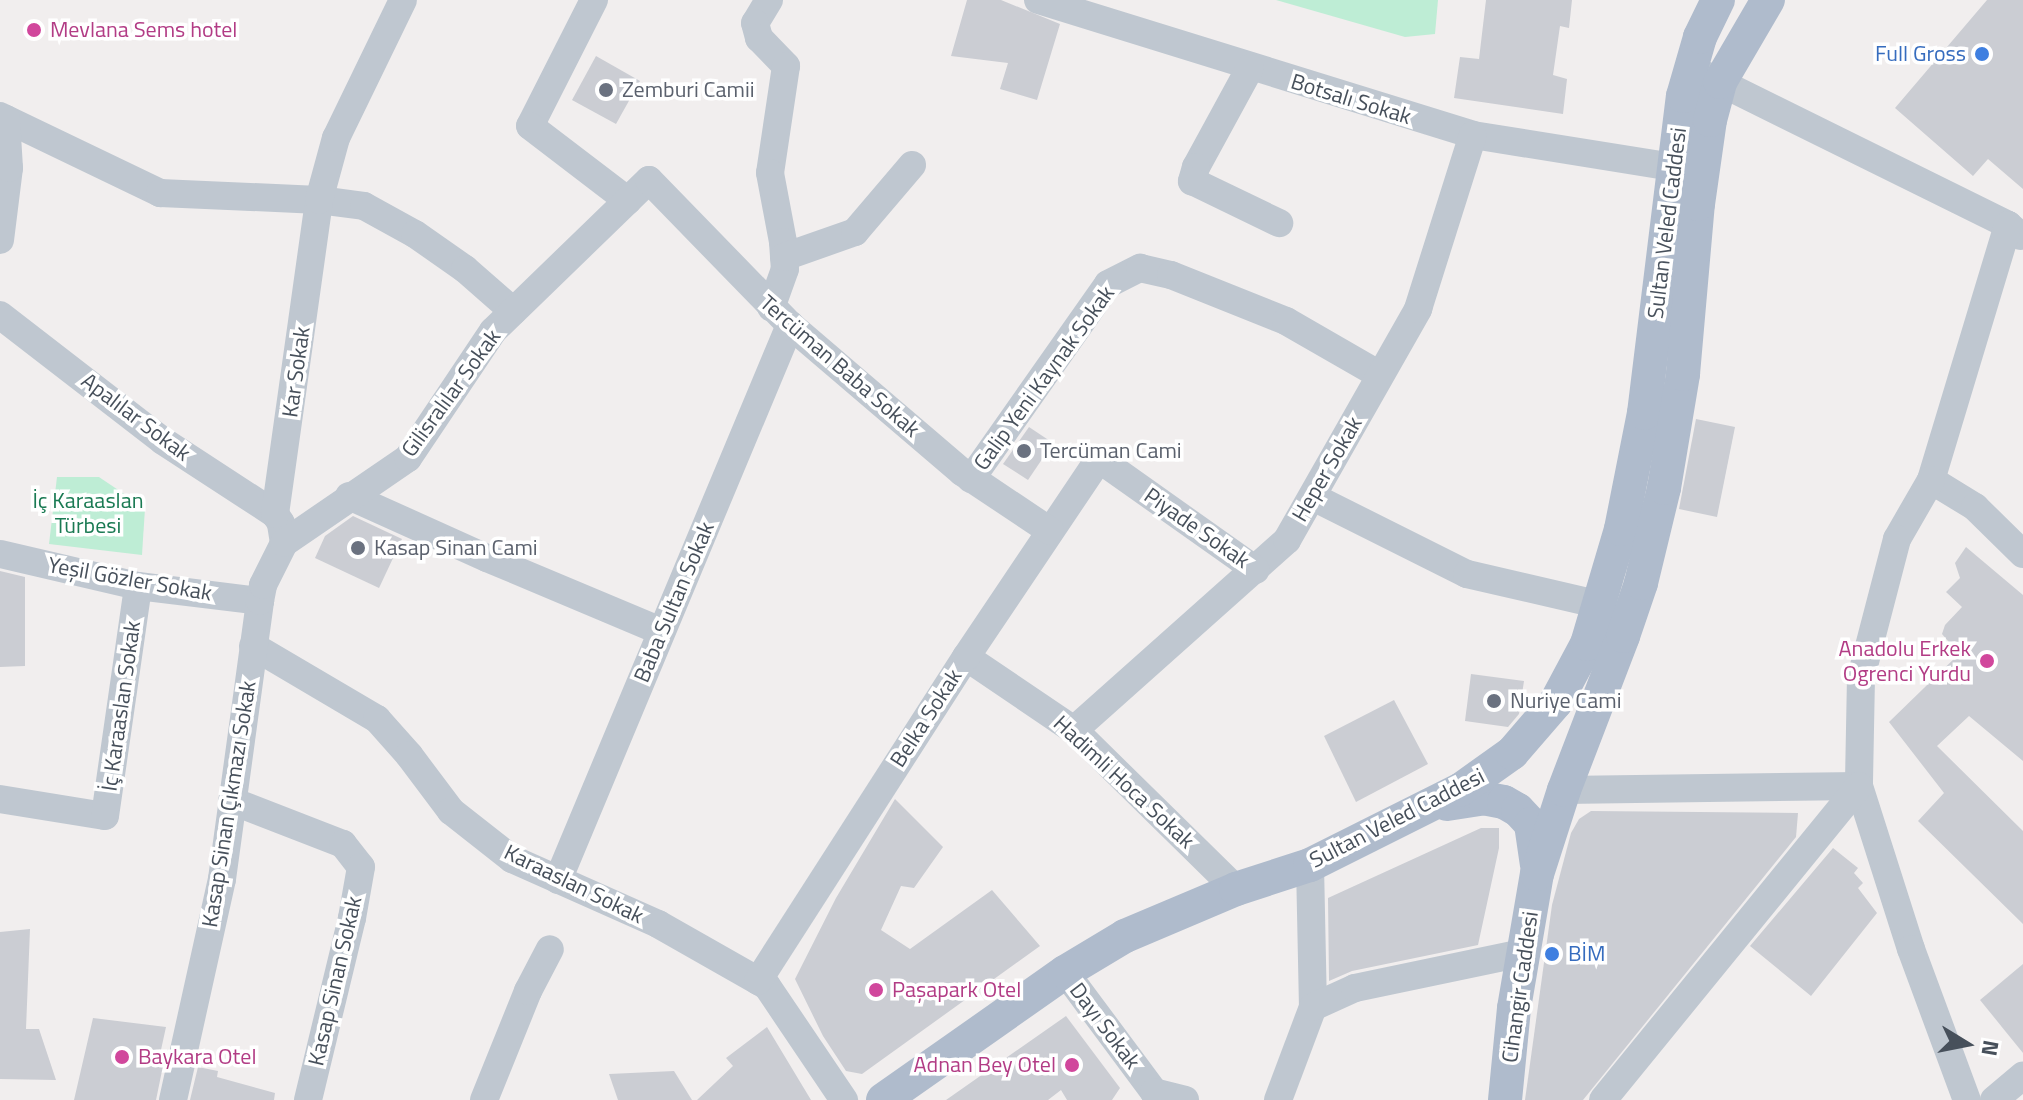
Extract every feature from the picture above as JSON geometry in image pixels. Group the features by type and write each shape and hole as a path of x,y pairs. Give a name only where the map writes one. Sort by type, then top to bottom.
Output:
{"main road":[{"name":"Sultan Veled Caddesi","path":"1537,874 1564,790 1623,636 1661,502 1683,374 1703,159 1705,75 1718,0"},
{"name":"Sultan Veled Caddesi","path":"883,1100 912,1088 1065,972 1125,936 1236,889 1310,865 1418,812 1486,774 1538,727 1571,677 1601,605 1637,455 1673,167 1705,75 1768,0"},
{"path":"1418,812 1483,798 1504,802 1531,824 1536,841 1537,874"},
{"name":"Cihangir Caddesi","path":"1505,1100 1522,953 1537,874"}],"street":[{"name":"Kar Sokak","path":"284,543 281,523 275,514 319,200 336,138 403,0"},
{"path":"594,0 530,126 628,201"},
{"name":"Botsalı Sokak","path":"1038,0 1473,135 1673,167"},
{"path":"756,6 755,23 759,38 786,66 770,173 784,257 855,232 912,165"},
{"path":"1250,68 1196,167 1192,181 1279,223"},
{"path":"1705,75 2015,232 1931,480 1897,539 1861,677 1859,786 1911,949 1967,1100"},
{"path":"3,117 160,193 255,200 319,200 364,206 415,234 465,269 513,311"},
{"path":"0,240 9,168 3,117"},
{"name":"Heper Sokak","path":"1074,730 1287,540 1418,309 1473,135"},
{"name":"Gilisralılar Sokak","path":"260,601 263,585 284,543 408,458 493,331 649,180"},
{"name":"Tercüman Baba Sokak","path":"649,180 780,317 971,479 1050,531"},
{"name":"Baba Sultan Sokak","path":"558,880 661,631 780,317 784,257"},
{"name":"Galip Yeni Kaynak Sokak","path":"971,479 1108,284 1140,268 1171,275 1286,321 1380,375"},
{"name":"Apalılar Sokak","path":"0,315 163,441 275,514"},
{"name":"Belka Sokak","path":"758,981 966,657 1099,459"},
{"name":"Piyade Sokak","path":"1099,459 1256,570"},
{"path":"1931,480 1975,507 2023,554"},
{"path":"349,496 661,631"},
{"path":"1313,497 1467,574 1601,605"},
{"name":"Yeşil Gözler Sokak","path":"0,554 138,586 260,601"},
{"name":"İç Karaaslan Sokak","path":"0,799 105,816 138,586"},
{"name":"Kasap Sinan Çıkmazı Sokak","path":"173,1100 222,879 260,601"},
{"name":"Karaaslan Sokak","path":"253,646 377,719 451,811 512,859 658,924 767,986 844,1100"},
{"name":"Hadimli Hoca Sokak","path":"966,657 1074,730 1236,889"},
{"path":"1564,790 1859,786"},
{"path":"1603,1100 1859,786"},
{"name":"Kasap Sinan Sokak","path":"232,801 343,844 361,867 352,918 308,1100"},
{"path":"1278,1100 1313,1007 1310,865"},
{"path":"484,1100 528,991 550,949"},
{"path":"1313,1007 1355,988 1522,953"},
{"name":"Dayı Sokak","path":"1065,972 1154,1092 1185,1100"},
{"path":"1994,1100 2023,1076"}],"green space":[{"path":"1276,0 1438,0 1435,34 1405,37"},
{"name":"İç Karaaslan Türbesi","path":"57,477 99,477 145,508 142,555 49,544"}],"building":[{"path":"967,0 1001,0 1060,24 1037,100 1000,89 1008,63 951,56"},
{"path":"1486,0 1572,0 1569,28 1560,26 1553,75 1567,79 1563,114 1454,98 1460,57 1479,59"},
{"name":"Full Gross","path":"1987,0 2023,0 2023,189 1988,159 1973,176 1895,108"},
{"name":"Zemburi Camii","path":"596,56 640,81 616,124 572,100"},
{"path":"1696,419 1735,427 1717,517 1679,509"},
{"name":"Tercüman Cami","path":"1029,427 1053,443 1028,480 1003,464"},
{"name":"Kasap Sinan Cami","path":"353,516 402,539 379,588 315,558 325,536"},
{"path":"1966,547 2023,595 2023,761 1969,716 1937,746 2023,831 2023,924 1918,821 1944,793 1889,722 1959,654 1942,634 1945,625 1962,607 1946,592 1960,578 1955,563"},
{"path":"0,571 25,577 25,666 0,667"},
{"name":"Nuriye Cami","path":"1471,674 1524,681 1519,714 1508,727 1465,721"},
{"path":"1394,700 1428,764 1356,802 1324,736"},
{"path":"895,799 943,847 914,888 901,886 881,930 910,949 992,890 1040,946 862,1074 846,1071 823,1036 795,979 836,898"},
{"path":"1591,811 1798,813 1796,837 1583,1100 1525,1100 1552,905 1571,833 1579,819"},
{"path":"1481,828 1499,828 1499,848 1478,945 1352,971 1329,981 1328,898"},
{"path":"1833,848 1858,868 1854,873 1863,883 1858,888 1877,913 1811,996 1750,946"},
{"path":"30,929 26,1029 39,1029 56,1080 0,1079 0,932"},
{"path":"2023,964 2023,1053 1980,1000"},
{"path":"1066,1016 1120,1088 1112,1100 1067,1100 1061,1090 1048,1100 946,1100"},
{"name":"Baykara Otel","path":"93,1018 166,1027 159,1059 164,1061 156,1100 74,1100"},
{"path":"767,1027 811,1100 697,1100 733,1066 726,1058"},
{"path":"198,1067 218,1071 217,1077 275,1093 274,1100 190,1100"},
{"path":"674,1071 692,1100 618,1100 609,1074"}],"place":[{"name":"Mevlana Sems hotel","path":"34,30"},
{"name":"Full Gross","path":"1982,54"},
{"name":"Zemburi Camii","path":"606,90"},
{"name":"Tercüman Cami","path":"1024,451"},
{"name":"Kasap Sinan Cami","path":"358,548"},
{"name":"Anadolu Erkek Ogrenci Yurdu","path":"1987,661"},
{"name":"Nuriye Cami","path":"1494,701"},
{"name":"BİM","path":"1552,954"},
{"name":"Paşapark Otel","path":"876,990"},
{"name":"Baykara Otel","path":"122,1057"},
{"name":"Adnan Bey Otel","path":"1072,1065"}]}
